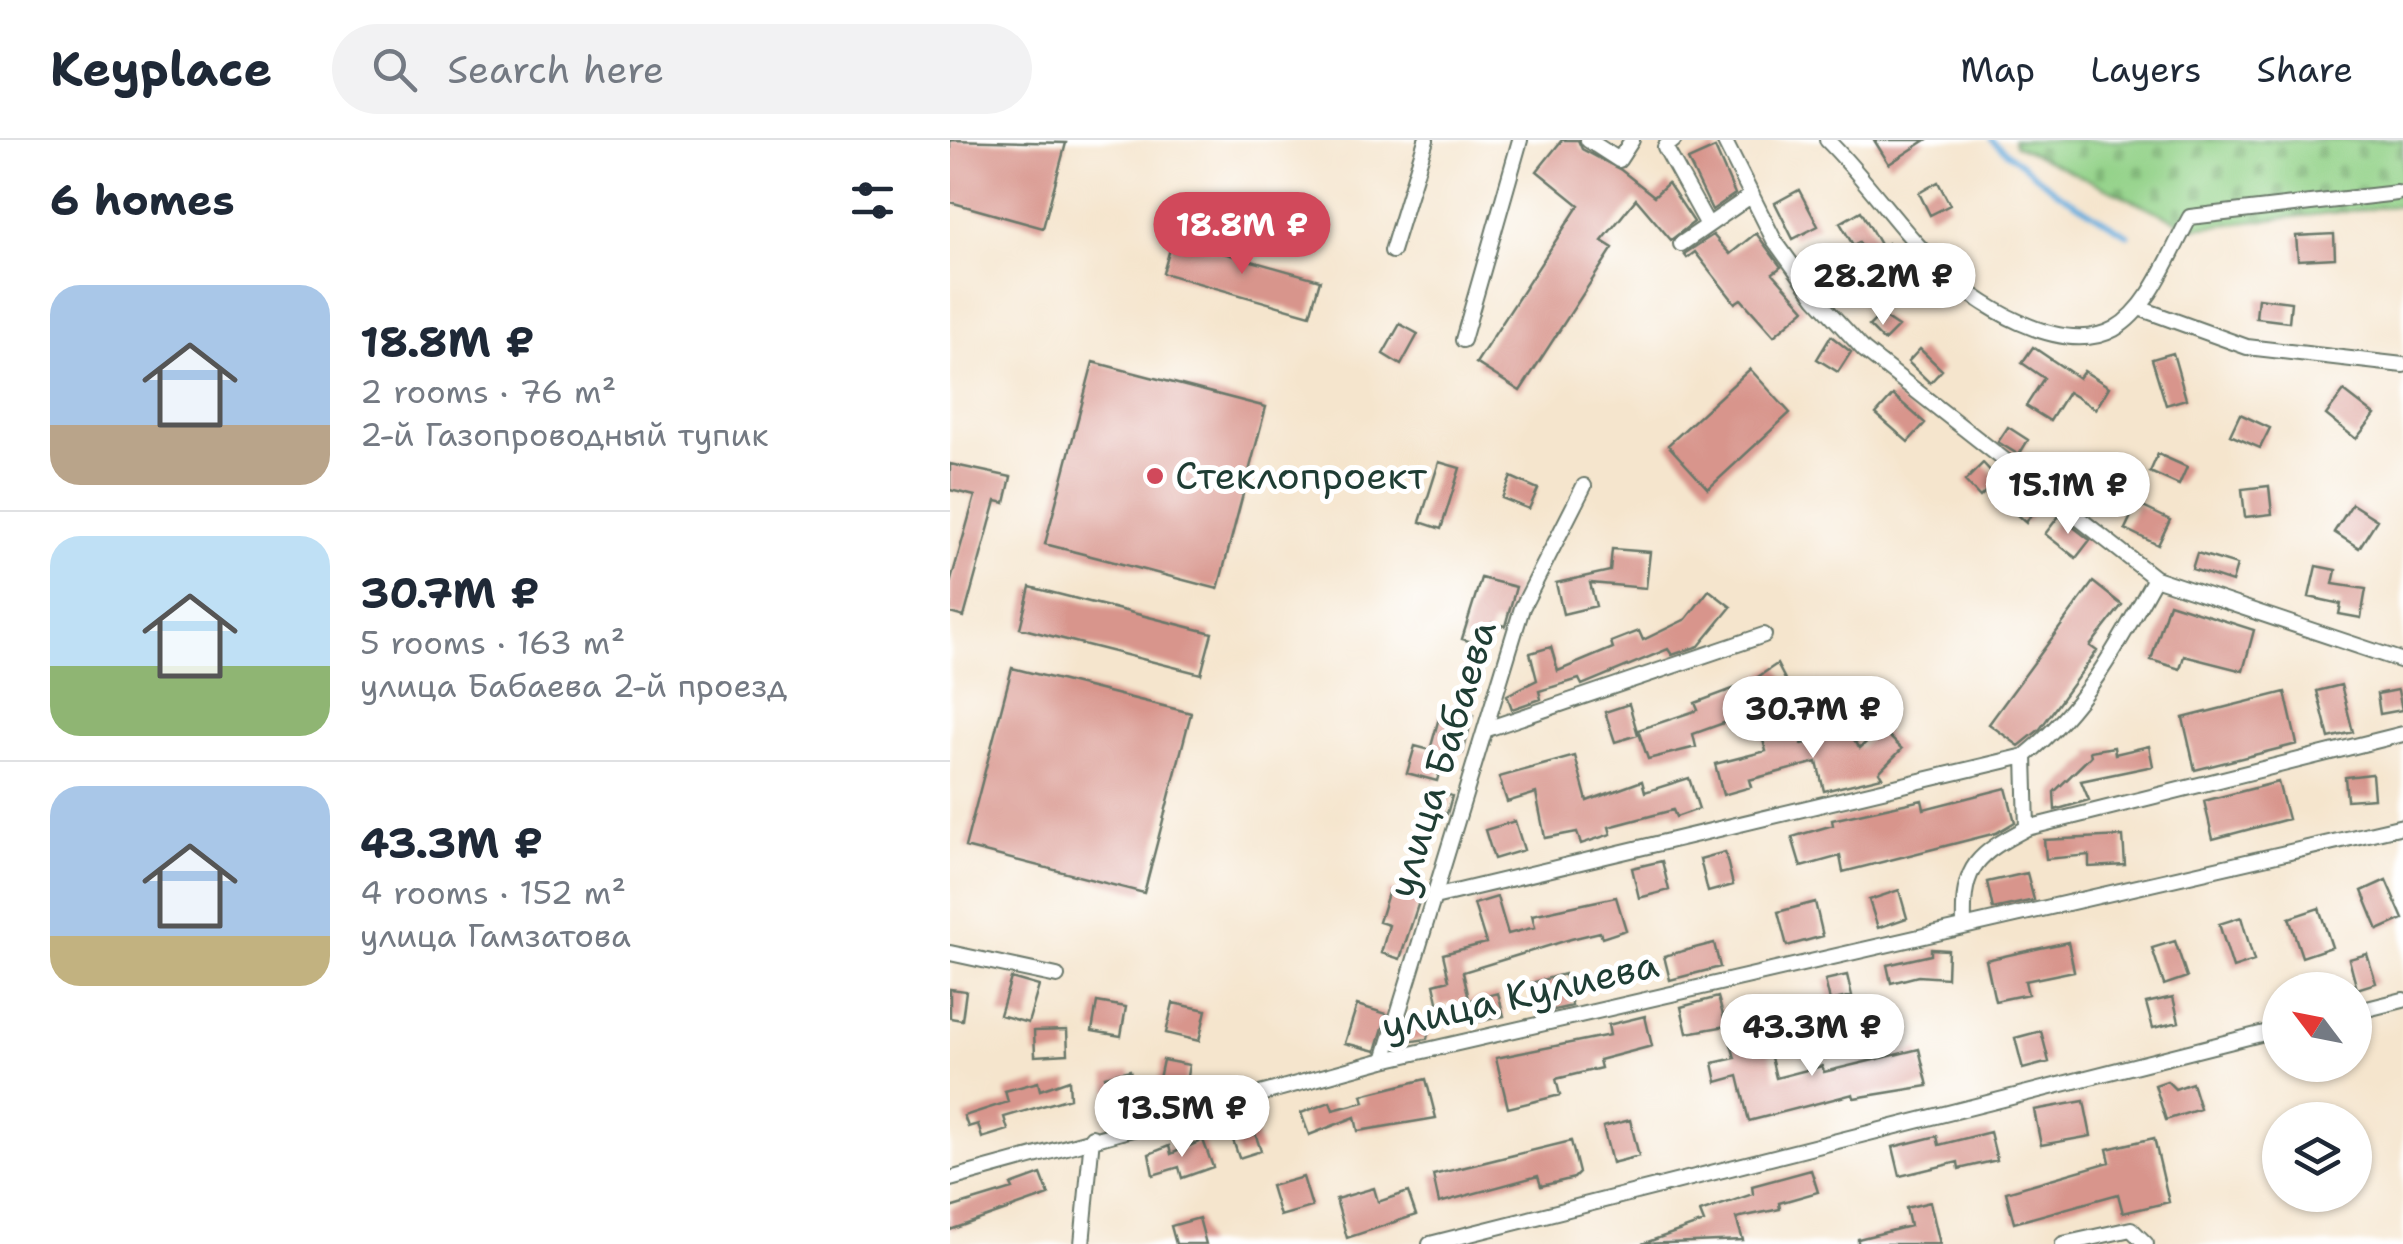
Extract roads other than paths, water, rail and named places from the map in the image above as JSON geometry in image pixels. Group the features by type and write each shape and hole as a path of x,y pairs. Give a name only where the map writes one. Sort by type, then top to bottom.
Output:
{"street":[{"path":"1392,251 1426,140"},
{"path":"1463,340 1520,140"},
{"path":"1588,140 1619,160 1632,140"},
{"path":"1674,140 1665,148 1708,225"},
{"path":"1724,140 1774,240 1816,298 1864,350 2155,578 2403,661"},
{"path":"1828,140 1870,183 1937,266 1985,305 2035,329 2078,338 2112,330 2139,308 2190,217 2397,193"},
{"path":"1681,244 1752,196"},
{"path":"2139,308 2247,347 2403,366"},
{"name":"улица Бабаева","path":"1384,1060 1522,608 1584,486"},
{"path":"1434,897 2025,756 2058,729 2099,679 2155,578"},
{"path":"1487,729 1764,635"},
{"path":"1964,923 1963,893 1971,868 1990,848 2027,828 2403,734"},
{"path":"2025,756 2027,828"},
{"name":"улица Кулиева","path":"950,1179 1384,1060 1964,923 2403,826"},
{"path":"950,953 1057,976"},
{"path":"2372,1008 2403,1000"},
{"path":"1430,1244 2262,1034"},
{"path":"1082,1244 1092,1137"},
{"path":"2063,1244 2131,1229 2146,1244"}],"waterway":[{"path":"1991,140 2057,192 2128,235"}],"place":[{"name":"Стеклопроект","path":"1155,476"}]}
